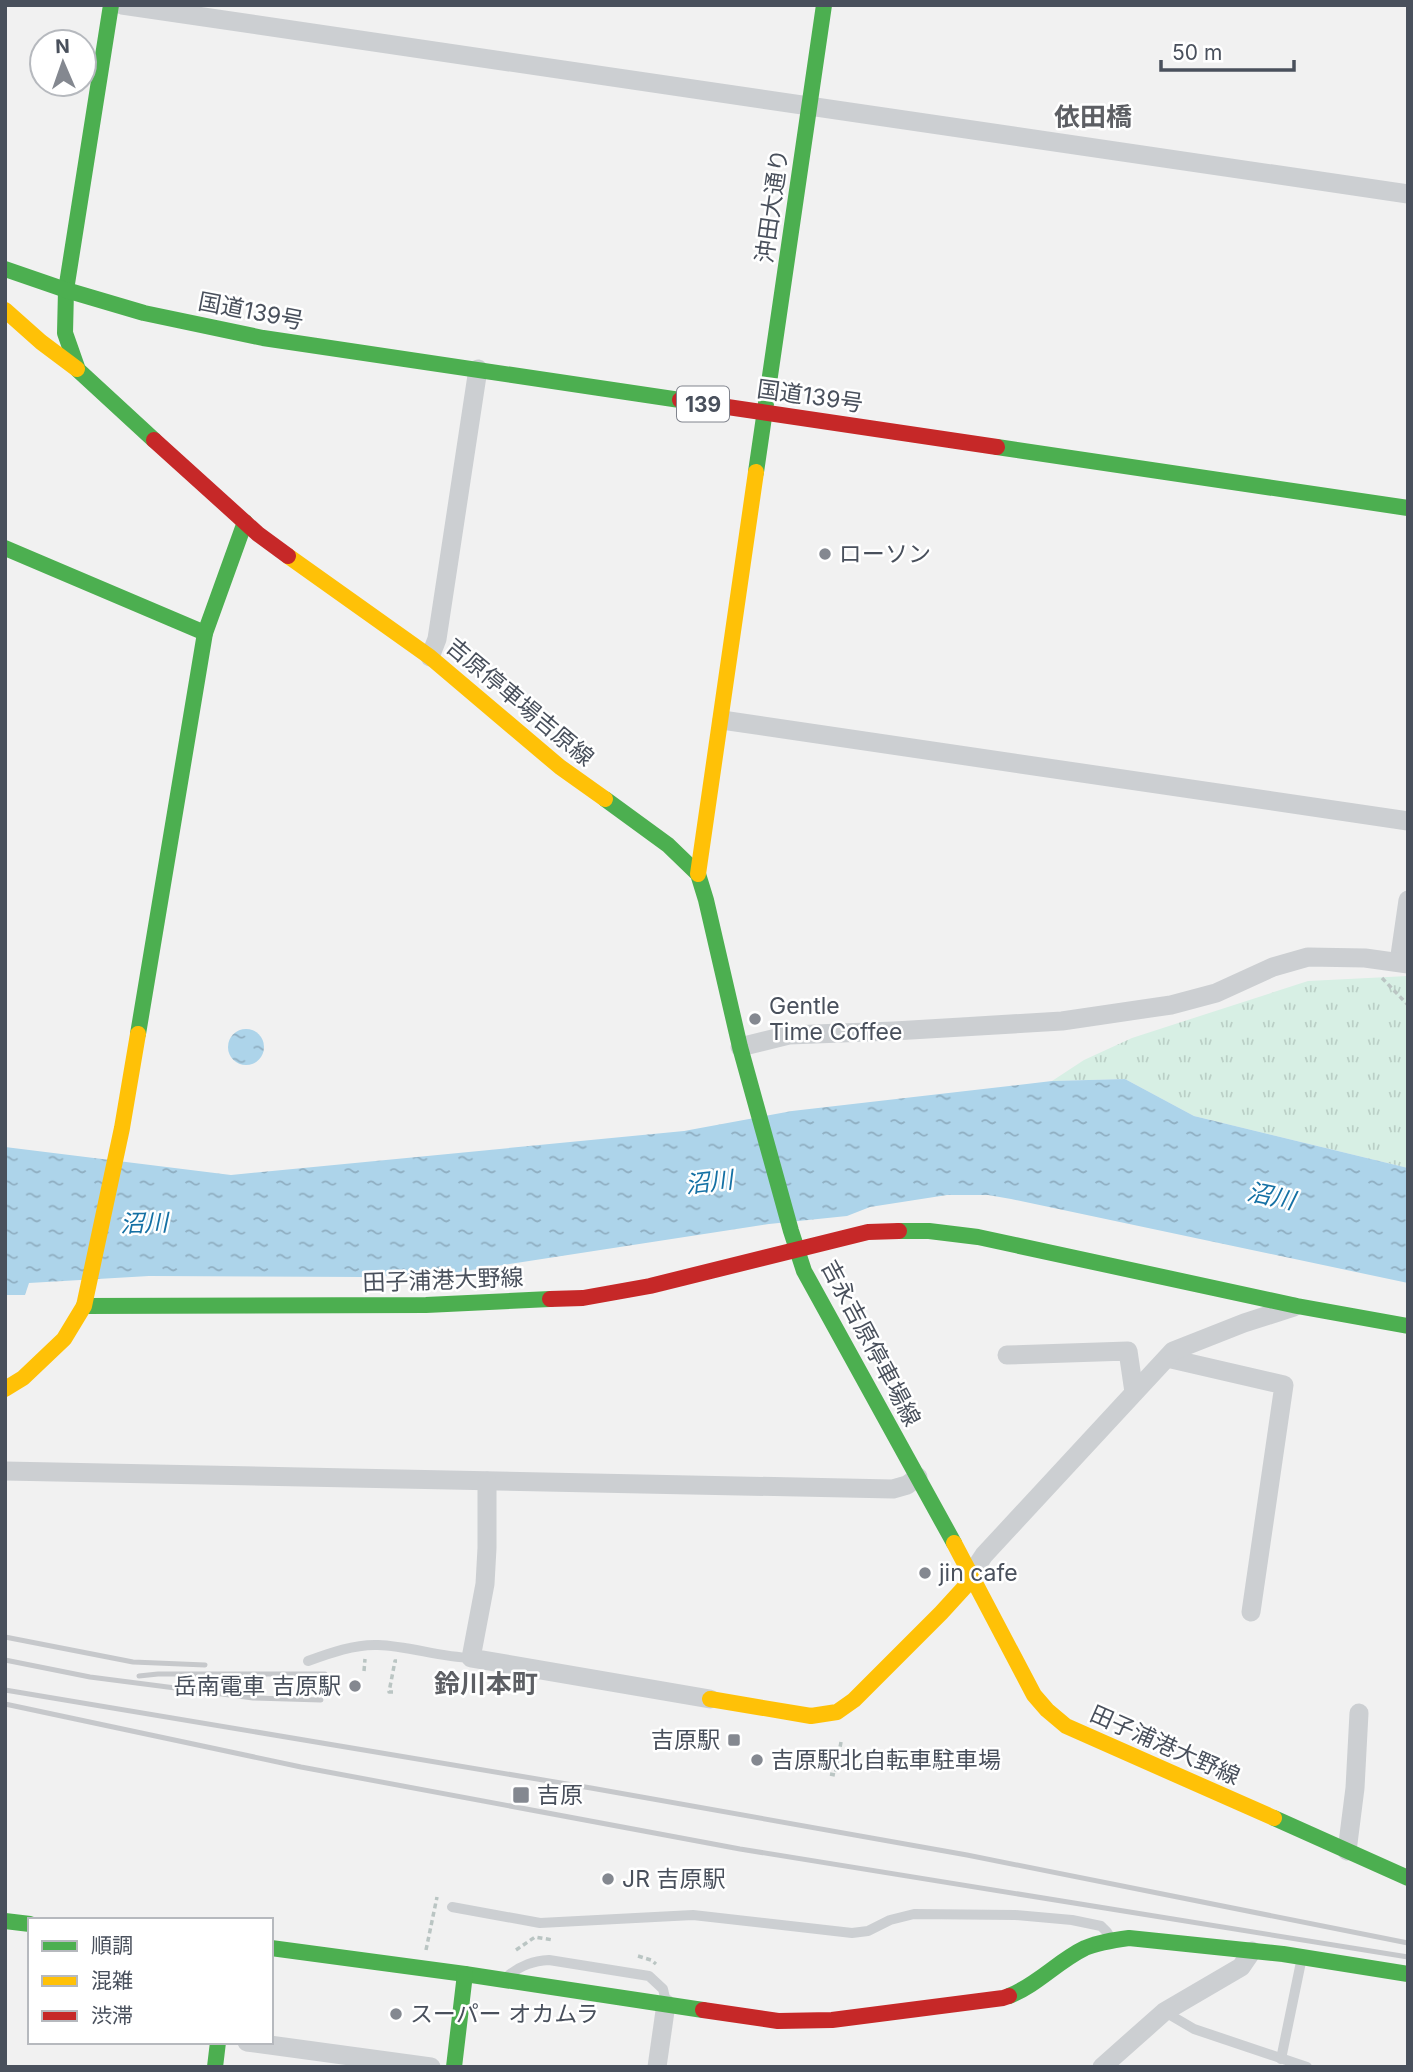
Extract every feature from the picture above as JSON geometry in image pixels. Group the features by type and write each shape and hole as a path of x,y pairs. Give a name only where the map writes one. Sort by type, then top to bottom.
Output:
{"main road":[{"name":"吉原停車場吉原線","path":"111,5 66,290 65,333 78,370 273,545 430,657 560,767 668,845 698,874 703,885 740,1047 797,1248"},
{"name":"沖田大通り","path":"698,874 824,5"},
{"name":"国道139号","path":"5,269 144,313 263,338 1408,508"},
{"path":"5,310 78,370"},
{"path":"5,1390 23,1378 64,1339 84,1306 122,1128 205,633 245,522"},
{"path":"5,548 205,633"},
{"name":"吉永吉原停車場線","path":"973,1578 813,1289 797,1248 868,1232 929,1231 978,1237 1297,1306 1408,1326"},
{"name":"田子浦港大野線","path":"84,1306 426,1305 583,1298 650,1286 797,1248"},
{"path":"710,1699 810,1716 837,1712 854,1700 973,1578"},
{"name":"田子浦港大野線","path":"973,1578 1034,1695 1066,1726 1408,1878"},
{"path":"5,1921 28,1924"},
{"path":"273,1948 778,2021 802,2022 987,2002 1025,1990 1082,1950 1111,1940 1129,1938 1302,1956 1408,1975"},
{"path":"454,2067 465,1974"},
{"path":"215,2067 218,2044"}],"street":[{"path":"122,5 1408,194"},
{"path":"430,657 437,639 478,369"},
{"path":"722,720 1408,821"},
{"path":"740,1047 789,1035 1062,1021 1171,1005 1216,993 1273,967 1308,957 1365,958 1403,963 1408,900"},
{"path":"973,1578 984,1555 1173,1351 1297,1306"},
{"path":"1007,1355 1128,1351 1135,1392"},
{"path":"1167,1358 1284,1385 1251,1612"},
{"path":"5,1471 893,1489 907,1485 918,1477"},
{"path":"487,1481 485,1584 471,1658 710,1699"},
{"path":"1347,1851 1355,1788 1359,1713"},
{"path":"1101,2067 1164,2012 1241,1966 1251,1951"},
{"path":"657,2067 666,2004"},
{"path":"262,2044 431,2067"}],"lane":[{"path":"308,1661 335,1651 377,1645 452,1658 471,1658"},
{"path":"452,1907 540,1923 693,1914 852,1933 867,1931 890,1920 914,1914 1015,1915 1072,1920 1101,1926 1111,1940"},
{"path":"1281,2059 1302,1956"},
{"path":"503,1980 520,1967 535,1961 549,1960 649,1976 663,1989 666,2004"},
{"path":"1164,2012 1194,2029 1307,2067"}],"path":[{"path":"1365,958 1408,1005"},
{"path":"364,1671 366,1653"},
{"path":"393,1692 389,1692 395,1661 409,1663"},
{"path":"830,1774 835,1775 841,1742"},
{"path":"426,1954 437,1897"},
{"path":"516,1950 535,1937 553,1940"},
{"path":"638,1956 651,1960 660,1967"}],"green space":[{"path":"1408,976 1408,1168 1194,1116 1125,1079 1052,1081 1084,1060 1132,1038 1308,981"}],"water":[{"path":"246,1029 259,1034 264,1047 259,1060 246,1065 233,1060 228,1047 233,1034"},
{"name":"沼川","path":"1125,1079 1194,1116 1408,1168 1408,1283 1011,1199 988,1195 947,1195 870,1207 847,1216 769,1224 458,1272 364,1277 149,1276 29,1283 25,1295 5,1295 5,1147 231,1175 684,1131 792,1111 1052,1081"}],"railway":[{"path":"5,1637 133,1662 205,1665"},
{"path":"5,1660 90,1677 253,1698 321,1700"},
{"path":"139,1676 325,1674"},
{"path":"5,1690 591,1788 967,1855 1408,1943"},
{"path":"5,1704 301,1767 740,1849 1408,1957"}],"traffic: fast":[{"path":"111,5 66,290 65,333 78,370 154,440"},
{"path":"756,472 824,5"},
{"path":"5,269 144,313 263,338 680,400"},
{"path":"997,447 1408,508"},
{"path":"138,1034 205,633 245,522"},
{"path":"5,548 205,633"},
{"path":"605,799 668,845 698,874 740,1047 804,1271 954,1543"},
{"path":"899,1231 929,1231 978,1237 1297,1306 1408,1326"},
{"path":"84,1306 426,1305 550,1299"},
{"path":"1274,1818 1408,1878"},
{"path":"5,1921 28,1924"},
{"path":"1009,1996 1029,1986 1085,1948 1129,1938 1283,1954 1408,1974"},
{"path":"273,1948 703,2010"},
{"path":"454,2067 465,1974"},
{"path":"215,2067 218,2044"}],"traffic: slow":[{"path":"5,310 77,369"},
{"path":"698,874 756,472"},
{"path":"288,556 430,657 560,767 605,799"},
{"path":"5,1389 23,1378 64,1339 84,1306 122,1128 138,1034"},
{"path":"954,1543 1034,1695 1047,1710 1066,1726 1274,1818"},
{"path":"710,1699 811,1716 837,1712 854,1700 973,1578"}],"traffic: jam":[{"path":"680,400 997,447"},
{"path":"154,440 258,534 288,556"},
{"path":"550,1299 583,1298 650,1286 868,1232 899,1231"},
{"path":"703,2010 778,2021 832,2020 1009,1996"}],"place":[{"name":"ローソン","path":"825,554"},
{"name":"Gentle Time Coffee","path":"755,1019"},
{"name":"jin cafe","path":"925,1573"},
{"name":"岳南電車 吉原駅","path":"355,1686"},
{"name":"吉原駅","path":"734,1740"},
{"name":"吉原駅北自転車駐車場","path":"757,1760"},
{"name":"吉原","path":"521,1795"},
{"name":"JR 吉原駅","path":"608,1879"},
{"name":"スーパー オカムラ","path":"396,2014"}],"district":[{"name":"依田橋","path":"1093,116"},
{"name":"鈴川本町","path":"486,1683"}]}
